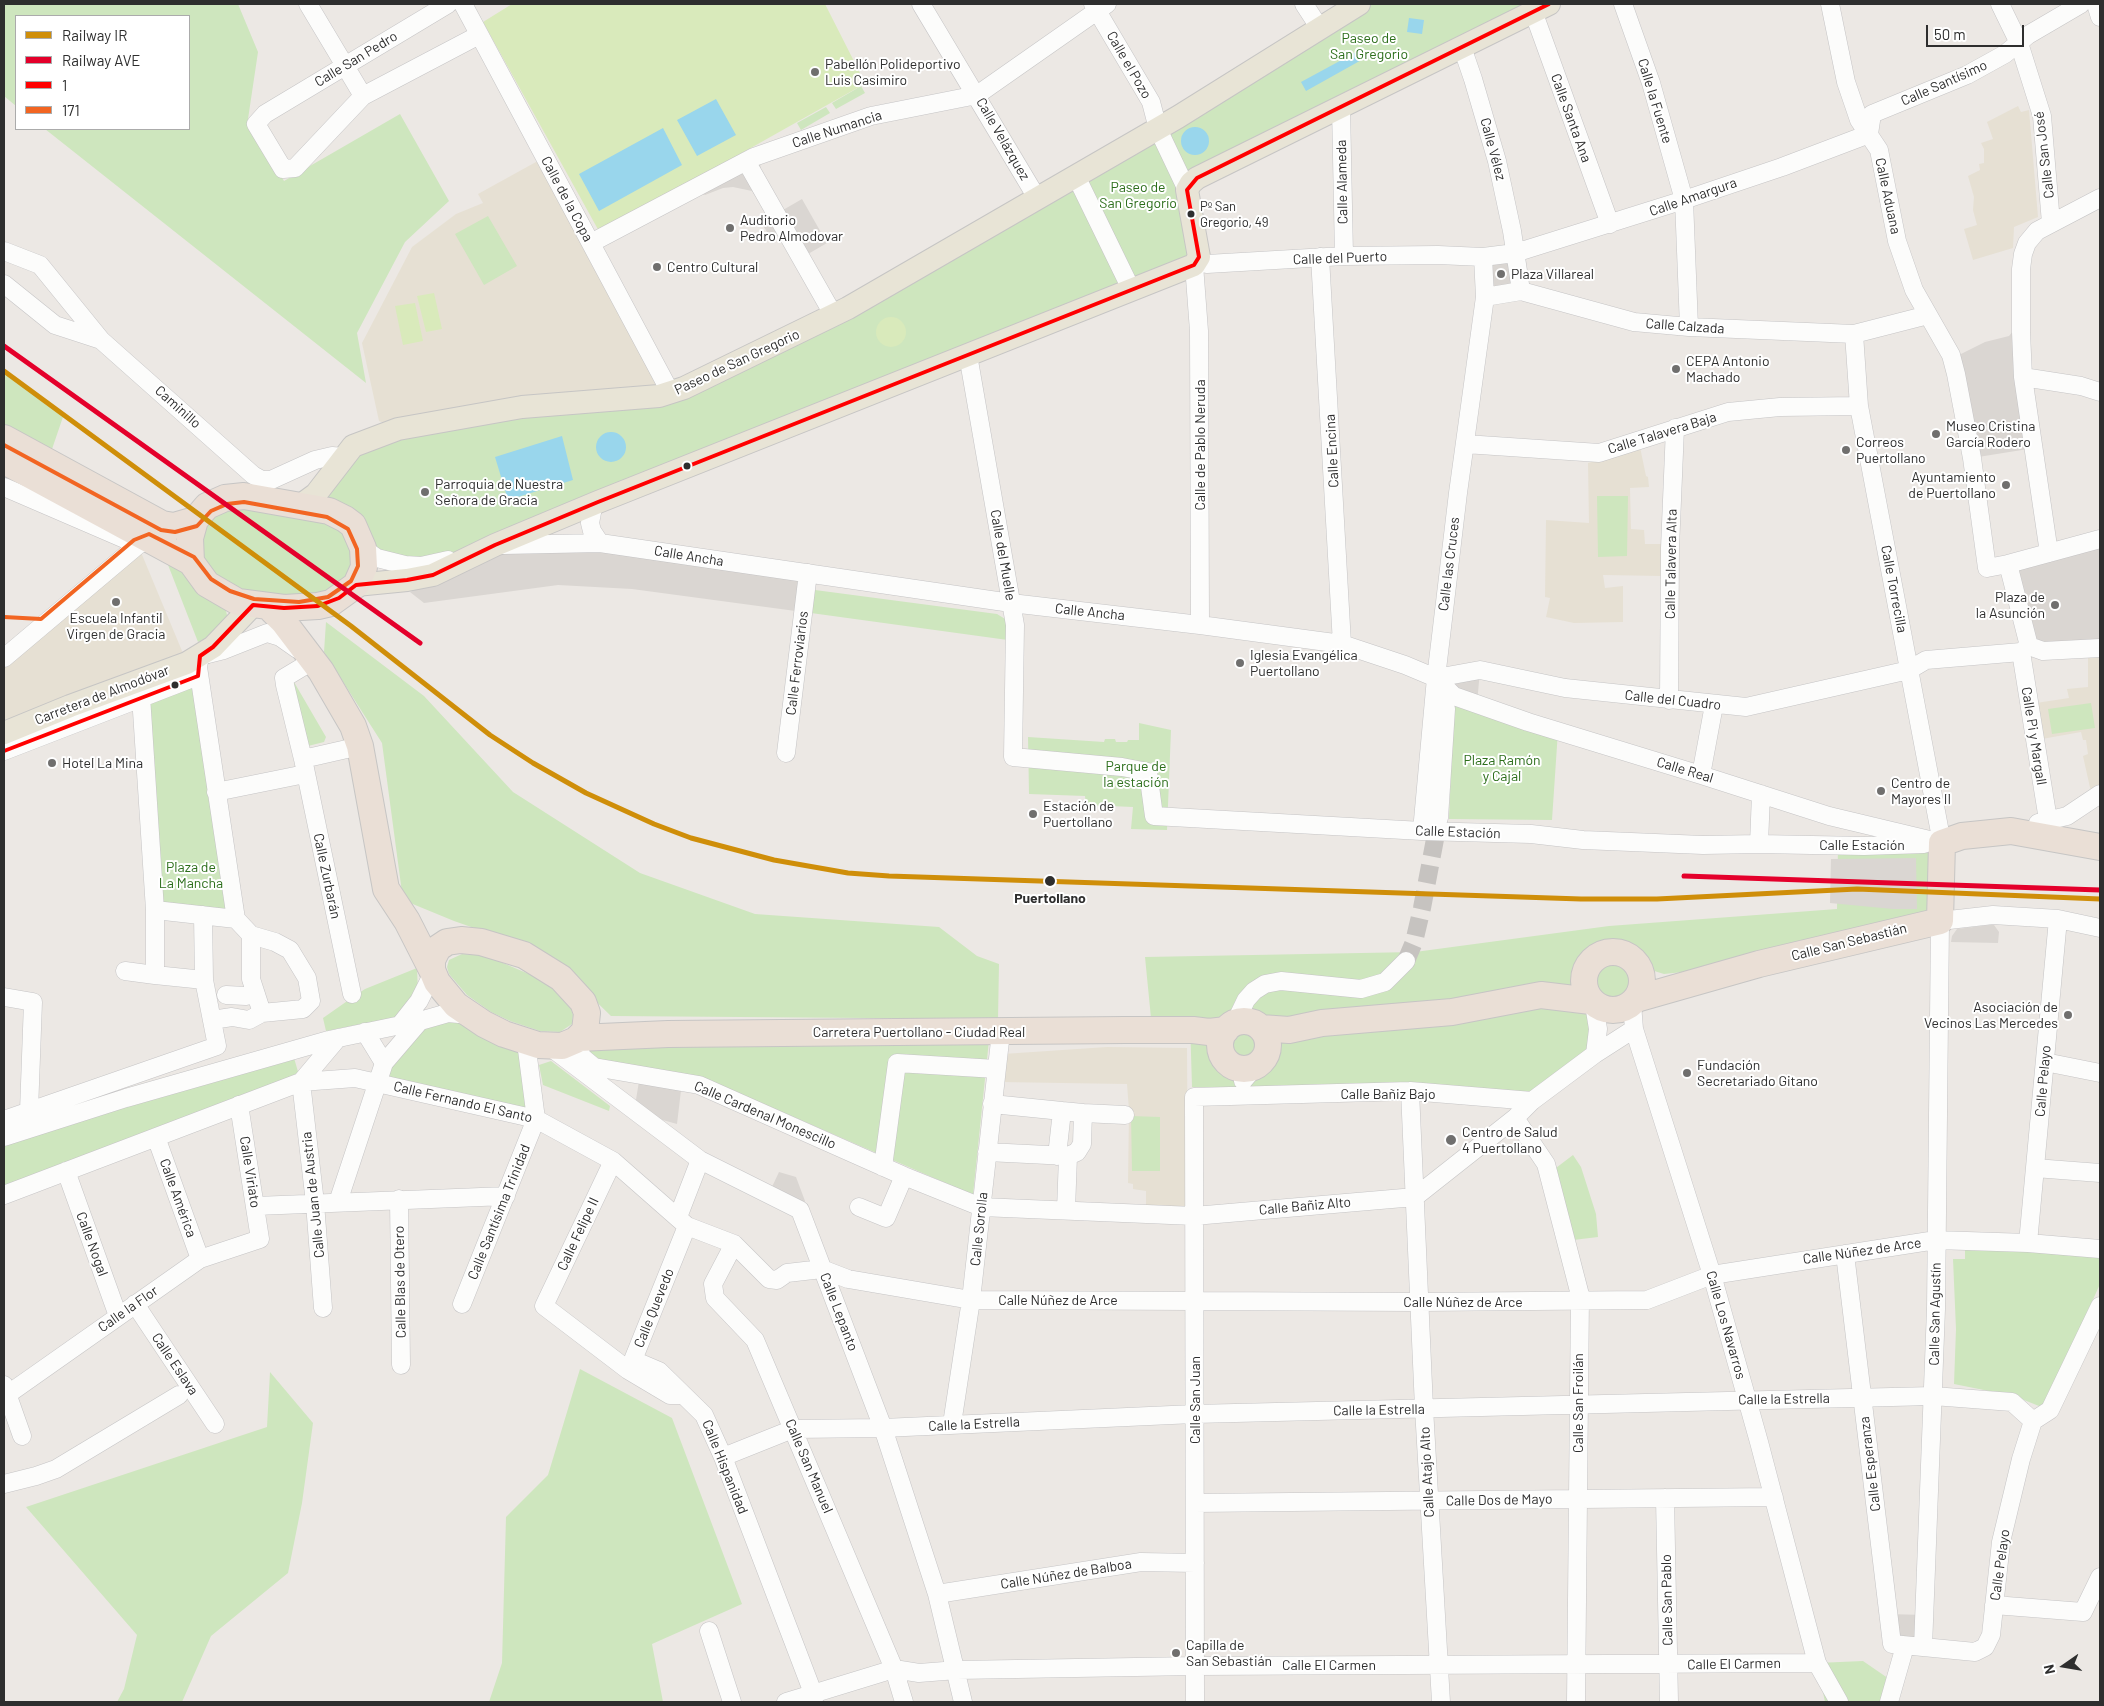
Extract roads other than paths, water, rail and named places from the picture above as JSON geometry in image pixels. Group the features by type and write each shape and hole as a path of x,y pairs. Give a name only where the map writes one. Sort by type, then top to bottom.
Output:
{"highway":[{"path":"4,438 162,524 174,526 195,520"},
{"path":"4,461 144,542 191,562 207,584 227,597 261,606 284,608 318,606 339,598 356,585 364,567 363,548 353,525 345,519 329,511 244,496 225,498 206,506 195,520 190,538 191,562"},
{"path":"261,606 283,621 353,726 360,746 386,889 407,921 432,972 446,994 456,1005 504,1034 537,1044"},
{"path":"315,667 311,636 318,606"},
{"path":"1940,921 1942,846 1962,836 2011,832 2100,847"},
{"path":"407,921 461,940 481,942 524,955 562,978 583,1002 629,1036"},
{"name":"Calle San Sebastián","path":"1634,1011 1759,964 1940,921"},
{"path":"432,972 432,960 438,948 447,942 461,940"},
{"path":"1618,952 1633,959 1638,966 1642,977 1642,989 1634,1011 1603,1009 1593,1003 1586,993 1584,984 1588,965 1601,954 1618,952"},
{"name":"Calle San Sebastián","path":"1638,966 1664,974 1759,964"},
{"name":"Carretera Puertollano - Ciudad Real","path":"1541,995 1588,965"},
{"name":"Carretera Puertollano - Ciudad Real","path":"537,1044 562,1046 577,1039 629,1036 1193,1030 1241,1045 1289,1030 1322,1023 1452,1012 1541,995 1593,1003"},
{"path":"577,1039 585,1031 587,1022 587,1013 583,1002"}],"main road":[{"name":"Paseo de San Gregorio","path":"301,505 316,494 342,457 353,446 410,426 522,407 659,396 673,393 834,316 1076,176 1159,131 1359,4"},
{"path":"356,585 422,578 598,502 1196,263 1199,257 1188,182 1541,8"},
{"name":"Carretera de Almodóvar","path":"4,732 139,689 187,663 199,666 213,647 261,606"}],"street":[{"path":"308,4 362,96 480,35"},
{"name":"Calle San Pedro","path":"362,96 294,168 288,170 283,169 256,124 265,114 448,4"},
{"name":"Calle de la Copa","path":"462,4 667,386 673,393"},
{"name":"Calle Velázquez","path":"921,4 1038,198"},
{"path":"1304,4 1319,28"},
{"name":"Calle la Fuente","path":"1623,4 1651,82 1684,200 1689,327"},
{"name":"Calle Aduana","path":"1830,4 1843,74 1859,120 1879,150 1897,241 1914,290 1951,355 1966,424 1987,568 2008,564"},
{"name":"Calle San José","path":"2000,4 2018,43 2042,116 2051,223"},
{"name":"Calle Santísimo","path":"1869,134 1872,114 1967,75 2005,54 2028,35 2081,4"},
{"path":"2096,4 2100,17"},
{"name":"Calle Numancia","path":"591,244 746,161 871,116 977,95 1099,6"},
{"name":"Calle el Pozo","path":"1099,6 1151,102 1159,131"},
{"name":"Calle Santa Ana","path":"1541,8 1610,224"},
{"name":"Calle Vélez","path":"1462,46 1497,160 1515,253"},
{"name":"Calle Alameda","path":"1341,107 1344,256"},
{"path":"1159,131 1188,182"},
{"name":"Calle Amargura","path":"1515,253 1684,200 1782,167 1869,134"},
{"path":"746,161 834,316"},
{"path":"1076,176 1131,289"},
{"path":"2049,553 2023,377 2021,269 2023,254 2027,243 2037,231 2100,198"},
{"name":"Caminillo","path":"4,251 40,265 102,340 253,475 262,480 271,480 314,460 332,456 342,457"},
{"path":"1515,253 1521,291 1485,297 1483,257 1515,253"},
{"name":"Calle del Puerto","path":"1196,263 1207,264 1344,256 1438,255 1483,257"},
{"name":"Calle Encina","path":"1320,257 1342,644"},
{"name":"Calle de Pablo Neruda","path":"1196,263 1199,330 1200,625"},
{"name":"Caminillo","path":"4,284 55,325 102,340"},
{"name":"Calle Calzada","path":"1521,291 1634,322 1689,327 1854,334 1928,315"},
{"name":"Calle las Cruces","path":"1422,831 1436,678 1456,503 1485,297"},
{"name":"Calle Torrecilla","path":"1854,334 1859,406 1942,846"},
{"name":"Calle del Muelle","path":"968,355 1016,641 1012,757"},
{"path":"2023,377 2081,386 2100,392"},
{"name":"Calle Talavera Baja","path":"1465,444 1599,453 1728,412 1780,407 1859,406"},
{"name":"Calle Talavera Alta","path":"1669,700 1670,548 1675,428"},
{"path":"4,488 144,542 4,658"},
{"path":"595,543 590,523 593,507 598,502"},
{"path":"363,548 377,558 421,566 443,562 534,525 542,525"},
{"name":"Calle Ancha","path":"542,525 595,543"},
{"path":"2025,649 2008,564 2100,540"},
{"name":"Calle Ancha","path":"495,545 595,543 1011,603 1342,644 1405,664 1436,678"},
{"name":"Calle Ferroviarios","path":"786,753 808,573"},
{"name":"Carretera de Almodóvar","path":"199,666 224,650 267,633 280,637 300,652 315,667"},
{"name":"Calle del Cuadro","path":"1436,678 1480,670 1565,688 1746,707 1909,670 1926,660 2025,649 2043,651 2100,648"},
{"name":"Calle Pi y Margall","path":"2025,649 2048,820"},
{"path":"199,666 236,919 251,935 275,942 290,950 306,978 311,1001 303,1009 262,1013 249,1020 232,1017 212,1020"},
{"name":"Calle Zurbarán","path":"315,667 284,678 284,685 304,766 352,994"},
{"path":"1436,678 1446,709 1439,818"},
{"name":"Calle Real","path":"1436,678 1454,696 1528,722 1828,816 1942,846"},
{"path":"139,689 155,910 155,975"},
{"name":"Carretera de Almodóvar","path":"4,752 139,689"},
{"path":"1700,775 1714,705"},
{"path":"216,792 304,766 360,746"},
{"name":"Calle Estación","path":"1012,757 1122,767 1148,772 1154,816 1422,831 1531,834 1583,840 1703,845 1942,846"},
{"path":"1760,844 1761,794"},
{"path":"2011,832 2067,816 2100,794"},
{"path":"2067,816 2061,826 2068,842"},
{"path":"1864,846 1867,836 1866,825"},
{"path":"155,910 236,919"},
{"path":"4,1120 217,1046 204,980 203,915"},
{"path":"1940,921 1994,915 2058,919 2100,928"},
{"name":"Calle Pelayo","path":"2028,1243 2058,919"},
{"name":"Calle San Agustín","path":"1923,1647 1936,1240 1940,921"},
{"path":"251,935 251,979 262,1013"},
{"path":"1241,1045 1254,991 1265,984 1281,981 1361,989 1385,982 1406,961"},
{"path":"125,971 204,980"},
{"path":"400,1025 419,1001 432,972"},
{"path":"226,995 246,996 256,994"},
{"path":"4,997 33,1002 29,1111"},
{"path":"1593,1003 1598,1029 1595,1054"},
{"name":"Calle San Sebastián","path":"1415,1197 1515,1118 1532,1101 1595,1054 1634,1011"},
{"name":"Calle Los Navarros","path":"1634,1011 1748,1399 1817,1663 1839,1702"},
{"path":"4,1137 126,1098 338,1038 420,1021 448,1013 470,1014"},
{"name":"Calle Fernando El Santo","path":"379,1083 384,1063 420,1021"},
{"name":"Calle Fernando El Santo","path":"364,1032 384,1063"},
{"name":"Calle Sorolla","path":"952,1424 971,1300 1001,1032"},
{"name":"Calle Fernando El Santo","path":"301,1082 338,1038"},
{"name":"Calle Cardenal Monescillo","path":"577,1039 582,1057 594,1067 699,1085 883,1167 981,1207 1194,1216"},
{"path":"536,1119 537,1044"},
{"name":"Calle Lepanto","path":"537,1044 700,1160 800,1210 883,1428 937,1594 964,1702"},
{"name":"Calle Bañiz Bajo","path":"1194,1097 1241,1045 1410,1091 1532,1101"},
{"path":"2045,1062 2100,1073"},
{"path":"883,1167 897,1063 996,1069"},
{"name":"Calle Fernando El Santo","path":"4,1195 301,1082 355,1078 536,1119 613,1161 683,1221 734,1244 769,1278 777,1280 787,1273 822,1269"},
{"name":"Calle Juan de Austria","path":"301,1082 315,1203 323,1308"},
{"path":"338,1202 379,1083"},
{"name":"Calle Atajo Alto","path":"1410,1091 1424,1408 1441,1702"},
{"name":"Calle San Juan","path":"1194,1097 1195,1702"},
{"path":"992,1104 1125,1115"},
{"name":"Calle Viriato","path":"239,1105 260,1239"},
{"path":"1062,1111 1062,1156 1066,1210"},
{"path":"987,1152 1062,1156 1077,1152 1082,1144 1083,1113"},
{"name":"Calle San Froilán","path":"1515,1118 1546,1164 1580,1295 1576,1702"},
{"name":"Calle Santísima Trinidad","path":"462,1304 536,1119"},
{"name":"Calle América","path":"156,1137 200,1259"},
{"name":"Calle Quevedo","path":"683,1395 659,1371 633,1360 683,1221 700,1160"},
{"name":"Calle Felipe II","path":"544,1306 613,1161"},
{"path":"2035,1168 2100,1173"},
{"name":"Calle Nogal","path":"66,1171 118,1316"},
{"path":"859,1207 890,1220 904,1176"},
{"path":"256,1206 506,1196"},
{"name":"Calle Bañiz Alto","path":"1194,1216 1415,1197"},
{"name":"Calle Blas de Otero","path":"399,1199 402,1365"},
{"name":"Calle la Flor","path":"5,1392 200,1259 260,1239"},
{"name":"Calle Núñez de Arce","path":"822,1269 848,1279 971,1300 1419,1302 1647,1300 1712,1275 1936,1240 2028,1243 2100,1250"},
{"name":"Calle San Manuel","path":"734,1244 713,1284 715,1298 755,1340 894,1669 904,1702"},
{"name":"Calle Esperanza","path":"1845,1254 1892,1644 1905,1646"},
{"name":"Calle Eslava","path":"135,1304 215,1424"},
{"name":"Calle Hispanidad","path":"544,1306 628,1370 670,1395 683,1395 704,1415 723,1457 814,1698"},
{"path":"2033,1421 2050,1410 2100,1306"},
{"path":"5,1392 22,1436"},
{"path":"4,1484 56,1469 179,1395"},
{"name":"Calle la Estrella","path":"723,1457 793,1429 883,1428 1194,1414 1932,1396 2012,1402 2033,1421"},
{"name":"Calle Pelayo","path":"1923,1647 1975,1652 1985,1647 1991,1635 2001,1542 2021,1460 2033,1421"},
{"name":"Calle Dos de Mayo","path":"1195,1503 1774,1497"},
{"name":"Calle San Pablo","path":"1665,1498 1669,1702"},
{"name":"Calle Núñez de Balboa","path":"937,1594 1141,1562 1195,1563"},
{"path":"1994,1605 2083,1612 2100,1577"},
{"path":"709,1631 732,1702"},
{"path":"1889,1702 1905,1652 1905,1646 1923,1647"},
{"name":"Calle El Carmen","path":"786,1702 814,1698 894,1669 919,1674 957,1670 1195,1666 1817,1663"}],"water":[{"path":"1409,18 1424,20 1422,34 1407,32"},
{"path":"1360,50 1365,58 1306,91 1301,82"},
{"path":"716,99 736,135 697,156 677,120"},
{"path":"1195,127 1205,131 1209,141 1205,151 1195,155 1185,151 1181,141 1185,131"},
{"path":"663,128 682,165 599,211 579,174"},
{"path":"611,432 617,433 625,441 625,453 617,461 611,462 605,461 597,453 596,447 597,441 605,433"},
{"path":"562,436 573,480 508,500 495,457"}],"tunnel":[{"path":"1406,961 1414,942 1422,908 1439,818"}],"rail line":[{"name":"AVE","path":"4,346 420,643"},
{"name":"IR","path":"4,371 351,626 490,735 533,763 586,793 654,824 691,838 774,860 848,873 889,876 1581,899 1657,899 1857,889 2100,899"},
{"name":"AVE","path":"1684,876 2100,890"}],"place":[{"name":"Pabellón Polideportivo Luis Casimiro","path":"815,72"},
{"name":"Pº San Gregorio, 49","path":"1191,214"},
{"name":"Auditorio Pedro Almodovar","path":"730,228"},
{"name":"Centro Cultural","path":"657,267"},
{"name":"Plaza Villareal","path":"1501,274"},
{"name":"CEPA Antonio Machado","path":"1676,369"},
{"name":"Museo Cristina García Rodero","path":"1936,434"},
{"name":"Correos Puertollano","path":"1846,450"},
{"name":"Ayuntamiento de Puertollano","path":"2006,485"},
{"name":"Parroquia de Nuestra Señora de Gracia","path":"425,492"},
{"name":"Escuela Infantil Virgen de Gracia","path":"116,602"},
{"name":"Plaza de la Asunción","path":"2055,605"},
{"name":"Iglesia Evangélica Puertollano","path":"1240,663"},
{"name":"Hotel La Mina","path":"52,763"},
{"name":"Centro de Mayores II","path":"1881,791"},
{"name":"Estación de Puertollano","path":"1033,814"},
{"name":"Puertollano","path":"1050,881"},
{"name":"Asociación de Vecinos Las Mercedes","path":"2068,1015"},
{"name":"Fundación Secretariado Gitano","path":"1687,1073"},
{"name":"Centro de Salud 4 Puertollano","path":"1451,1140"},
{"name":"Capilla de San Sebastián","path":"1176,1653"}],"park label":[{"name":"Paseo de San Gregorío","path":"1138,196"},
{"name":"Plaza Ramón y Cajal","path":"1502,768"},
{"name":"Parque de la estación","path":"1136,774"},
{"name":"Plaza de La Mancha","path":"191,876"}]}
